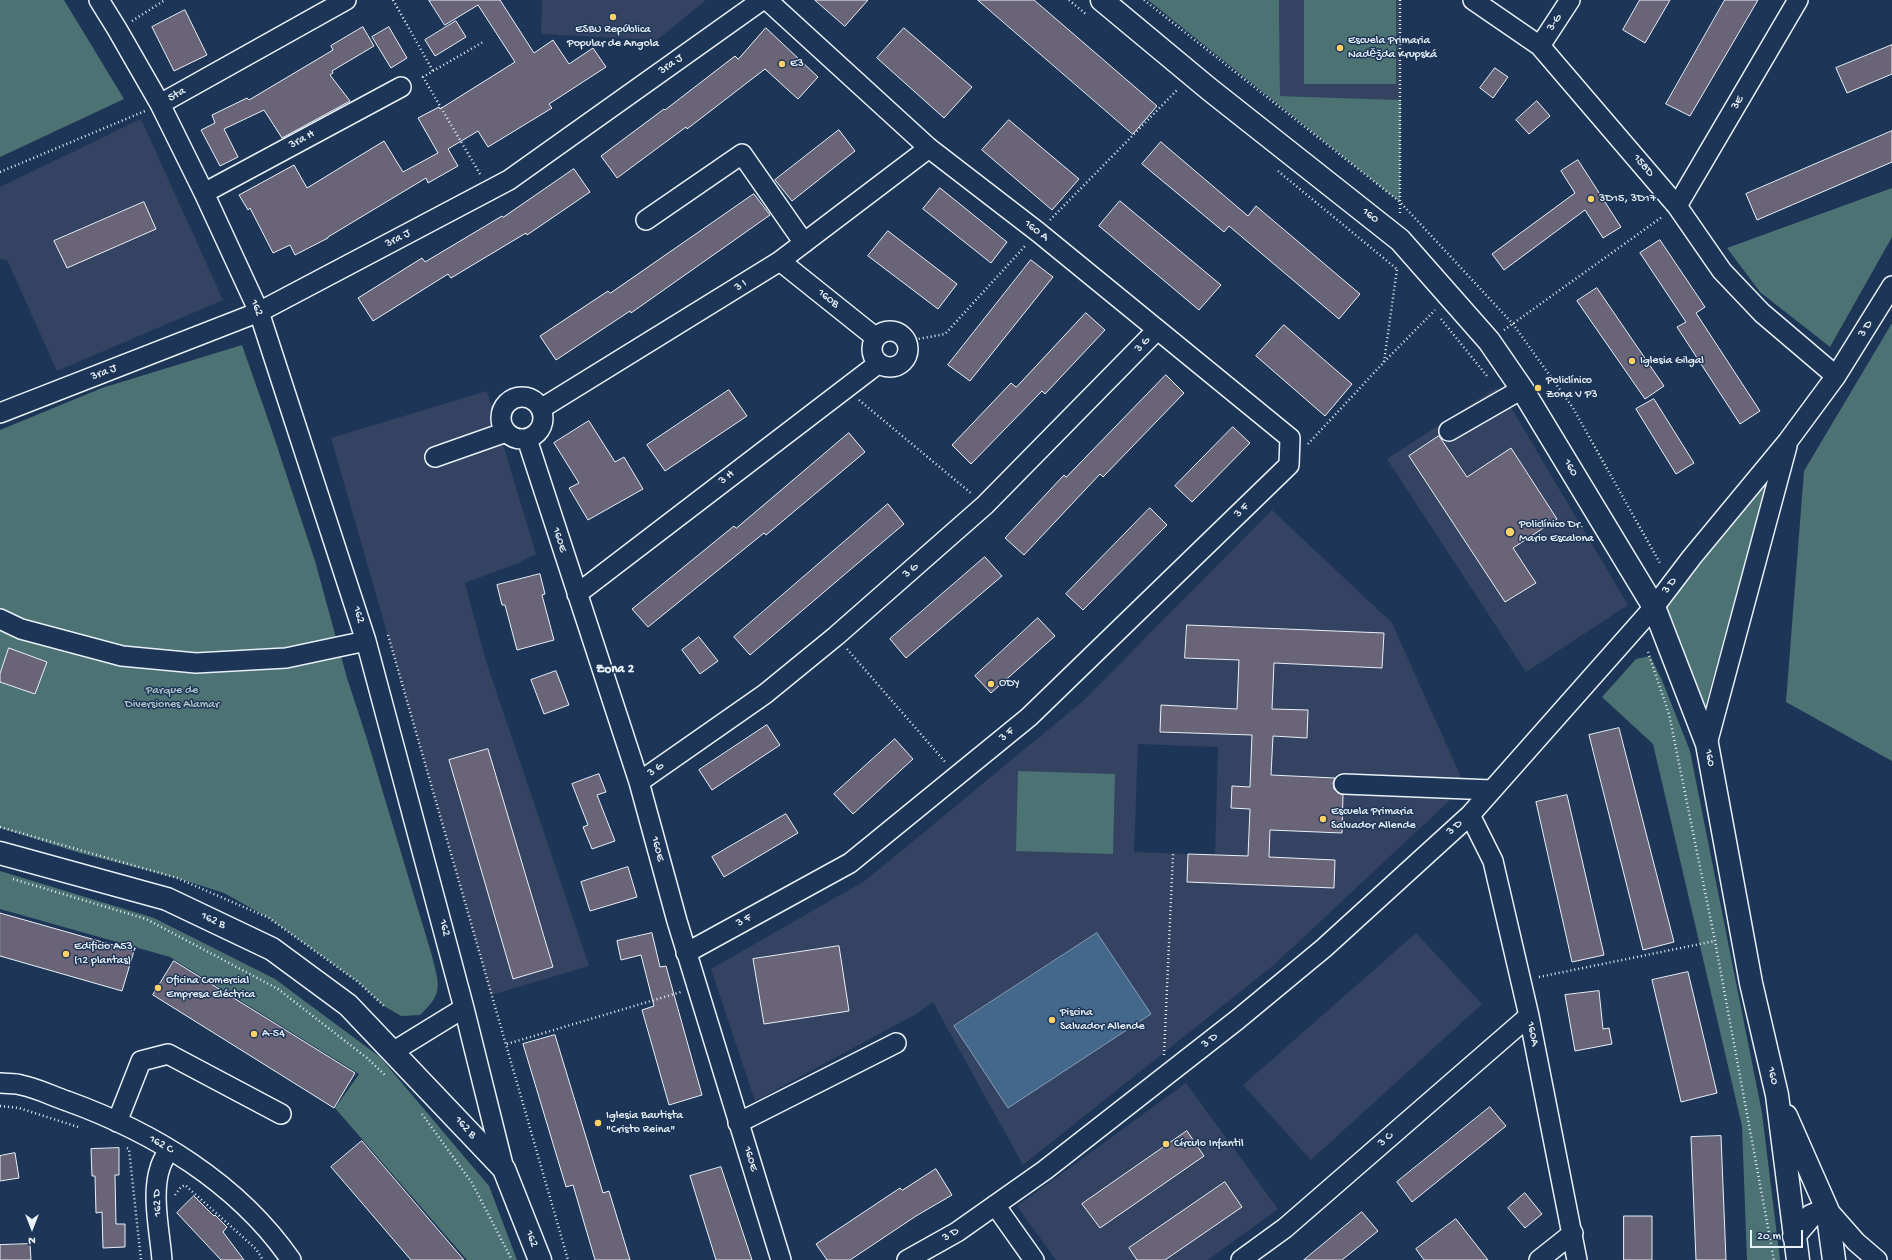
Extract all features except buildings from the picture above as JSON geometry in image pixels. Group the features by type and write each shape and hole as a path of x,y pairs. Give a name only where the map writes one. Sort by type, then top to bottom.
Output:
{"main road":[{"name":"160","path":"1102,0 1209,89 1400,240 1489,341 1514,394 1654,607 1707,744 1751,983 1777,1094 1798,1260"},
{"name":"162 B","path":"0,853 167,899 272,949 348,1005 394,1051 504,1169"},
{"name":"160","path":"1777,1094 1827,1209 1834,1260"},
{"name":"162","path":"504,1169 540,1260"},
{"path":"1794,1236 1811,1216 1827,1209"}],"street":[{"name":"162","path":"99,0 118,29 160,104 204,193 259,312 366,641 464,1008 504,1169"},
{"name":"5ta","path":"160,104 346,0"},
{"name":"3ra J","path":"0,413 259,312 510,180 762,0"},
{"name":"160 A","path":"767,0 929,148 1038,232 1290,438 1289,465"},
{"name":"158D","path":"1473,0 1540,46 1677,206 1722,270 1762,313 1836,376"},
{"name":"3-G","path":"1540,46 1570,0"},
{"name":"3E","path":"1677,206 1798,0"},
{"name":"3ra H","path":"204,193 401,87"},
{"name":"3 I","path":"542,408 780,261 929,148"},
{"path":"646,220 742,154 804,243"},
{"name":"160B","path":"780,261 875,337"},
{"name":"3 D","path":"907,1260 957,1232 995,1206 1045,1170 1163,1078 1324,948 1470,815 1654,607 1692,557 1788,441 1836,376 1892,286"},
{"path":"889,330 897,331 903,335 909,349 907,356 897,366 884,366 879,363 872,352 872,344 875,337 881,332 889,330"},
{"name":"3 G","path":"639,782 765,694 836,636 986,505 1157,330"},
{"name":"3 H","path":"577,594 844,388 879,363"},
{"path":"1449,431 1514,394"},
{"path":"517,397 531,398 542,408 544,423 534,436 527,439 512,437 506,432 501,419 505,405 510,400 517,397"},
{"path":"435,457 506,432"},
{"name":"160E","path":"527,439 639,782 686,953 781,1260"},
{"path":"1707,744 1788,441"},
{"name":"3 F","path":"686,953 850,863 1029,717 1289,465"},
{"path":"0,619 21,629 122,656 196,663 286,658 366,641"},
{"path":"1344,784 1492,790"},
{"name":"160A","path":"1470,815 1493,861 1529,1016 1573,1233 1577,1260"},
{"path":"394,1051 464,1008"},
{"name":"3 C","path":"1241,1260 1285,1228 1529,1016"},
{"path":"738,1123 896,1043"},
{"path":"117,1122 141,1061 168,1054 281,1114"},
{"name":"162 C","path":"0,1084 21,1085 99,1113 169,1148 209,1175 243,1204 291,1260"},
{"name":"162 D","path":"162,1260 156,1196 160,1168 169,1148"},
{"path":"995,1206 1034,1260"},
{"path":"1827,1209 1856,1242 1877,1260"},
{"path":"1539,1260 1573,1233"}],"path":[{"path":"118,29 165,0"},
{"path":"393,0 433,71"},
{"path":"1069,0 1094,20"},
{"path":"1384,362 1400,240 1400,0"},
{"path":"483,42 423,77 490,190"},
{"path":"1172,84 1184,94"},
{"name":"5ta","path":"0,172 160,104"},
{"path":"1275,169 1397,269 1401,274"},
{"path":"1489,341 1677,206"},
{"path":"1289,465 1384,362 1450,295"},
{"path":"1430,305 1434,311 1514,394"},
{"path":"844,388 986,505"},
{"path":"1639,624 1669,714 1715,941 1774,1260"},
{"path":"388,635 568,1260"},
{"path":"836,636 957,776"},
{"path":"1163,1078 1173,854"},
{"path":"7,877 146,919 223,959 278,989 367,1058 388,1078"},
{"path":"1520,981 1715,941"},
{"path":"507,1044 697,987"},
{"path":"0,1106 19,1108 83,1129"},
{"path":"418,1108 472,1183 512,1260"},
{"path":"122,1146 129,1149 141,1260"},
{"path":"173,1198 181,1187 185,1185 256,1249 263,1260"}],"shaded area":[{"name":"ESBU República Popular de Angola","path":"542,0 706,0 657,40 541,34"},
{"name":"Escuela Primaria Naděžda Krupská","path":"1279,0 1401,0 1401,100 1280,96"},
{"path":"141,119 223,300 57,371 7,260 0,259 0,187"},
{"name":"Policlínico Dr. Mario Escalona","path":"1496,388 1506,399 1628,605 1526,672 1387,459"},
{"path":"487,391 536,554 518,563 465,583 485,658 589,966 491,995 331,438"},
{"name":"Escuela Primaria Salvador Allende","path":"1272,510 1392,623 1465,786 1275,964 1023,1165 933,1002 916,1014 755,1101 711,969 866,880 1083,701","holes":["1138,744 1218,747 1215,855 1134,852"]},
{"name":"Piscina Salvador Allende","path":"1097,933 1151,1014 1008,1108 954,1026"},
{"path":"1416,933 1482,1004 1311,1160 1243,1085"},
{"name":"Círculo Infantil","path":"1186,1083 1278,1209 1208,1260 1056,1260 1017,1206"}],"green space":[{"path":"0,0 64,0 124,99 0,157"},
{"path":"1148,0 1279,0 1280,96 1401,100 1400,202"},
{"name":"Escuela Primaria Naděžda Krupská","path":"1304,0 1396,0 1396,84 1304,84"},
{"path":"1892,188 1892,237 1830,347 1760,292 1727,248"},
{"path":"1892,323 1892,761 1786,702 1804,471"},
{"name":"Parque de Diversiones Alamar","path":"242,345 315,561 347,678 367,739 432,956 438,988 433,1001 420,1015 401,1016 384,1006 358,982 269,918 224,893 177,878 80,853 0,828 0,430 102,388"},
{"path":"1767,483 1705,707 1665,604"},
{"path":"1650,656 1662,680 1690,751 1762,1113 1780,1260 1747,1260 1742,1126 1653,744 1602,697 1636,659"},
{"path":"1018,771 1115,774 1113,854 1016,851"},
{"path":"0,871 154,918 275,979 380,1057 489,1186 517,1260 467,1260 335,1108 359,1074 170,957 0,909"}],"place":[{"name":"ESBU República Popular de Angola","path":"613,17"},
{"name":"Escuela Primaria Naděžda Krupská","path":"1340,48"},
{"name":"E3","path":"782,64"},
{"name":"3D15, 3D17","path":"1591,199"},
{"name":"Iglesia Gilgal","path":"1632,361"},
{"name":"Policlínico Zona V P3","path":"1538,388"},
{"name":"Policlínico Dr. Mario Escalona","path":"1510,532"},
{"name":"ODY","path":"991,684"},
{"name":"Escuela Primaria Salvador Allende","path":"1323,819"},
{"name":"Edificio A53, (12 plantas)","path":"66,954"},
{"name":"Oficina Comercial Empresa Eléctrica","path":"158,988"},
{"name":"Piscina Salvador Allende","path":"1052,1020"},
{"name":"A-54","path":"254,1034"},
{"name":"Iglesia Bautista \"Cristo Reina\"","path":"598,1123"},
{"name":"Círculo Infantil","path":"1166,1144"}],"district":[{"name":"Zona 2","path":"615,670"}]}
